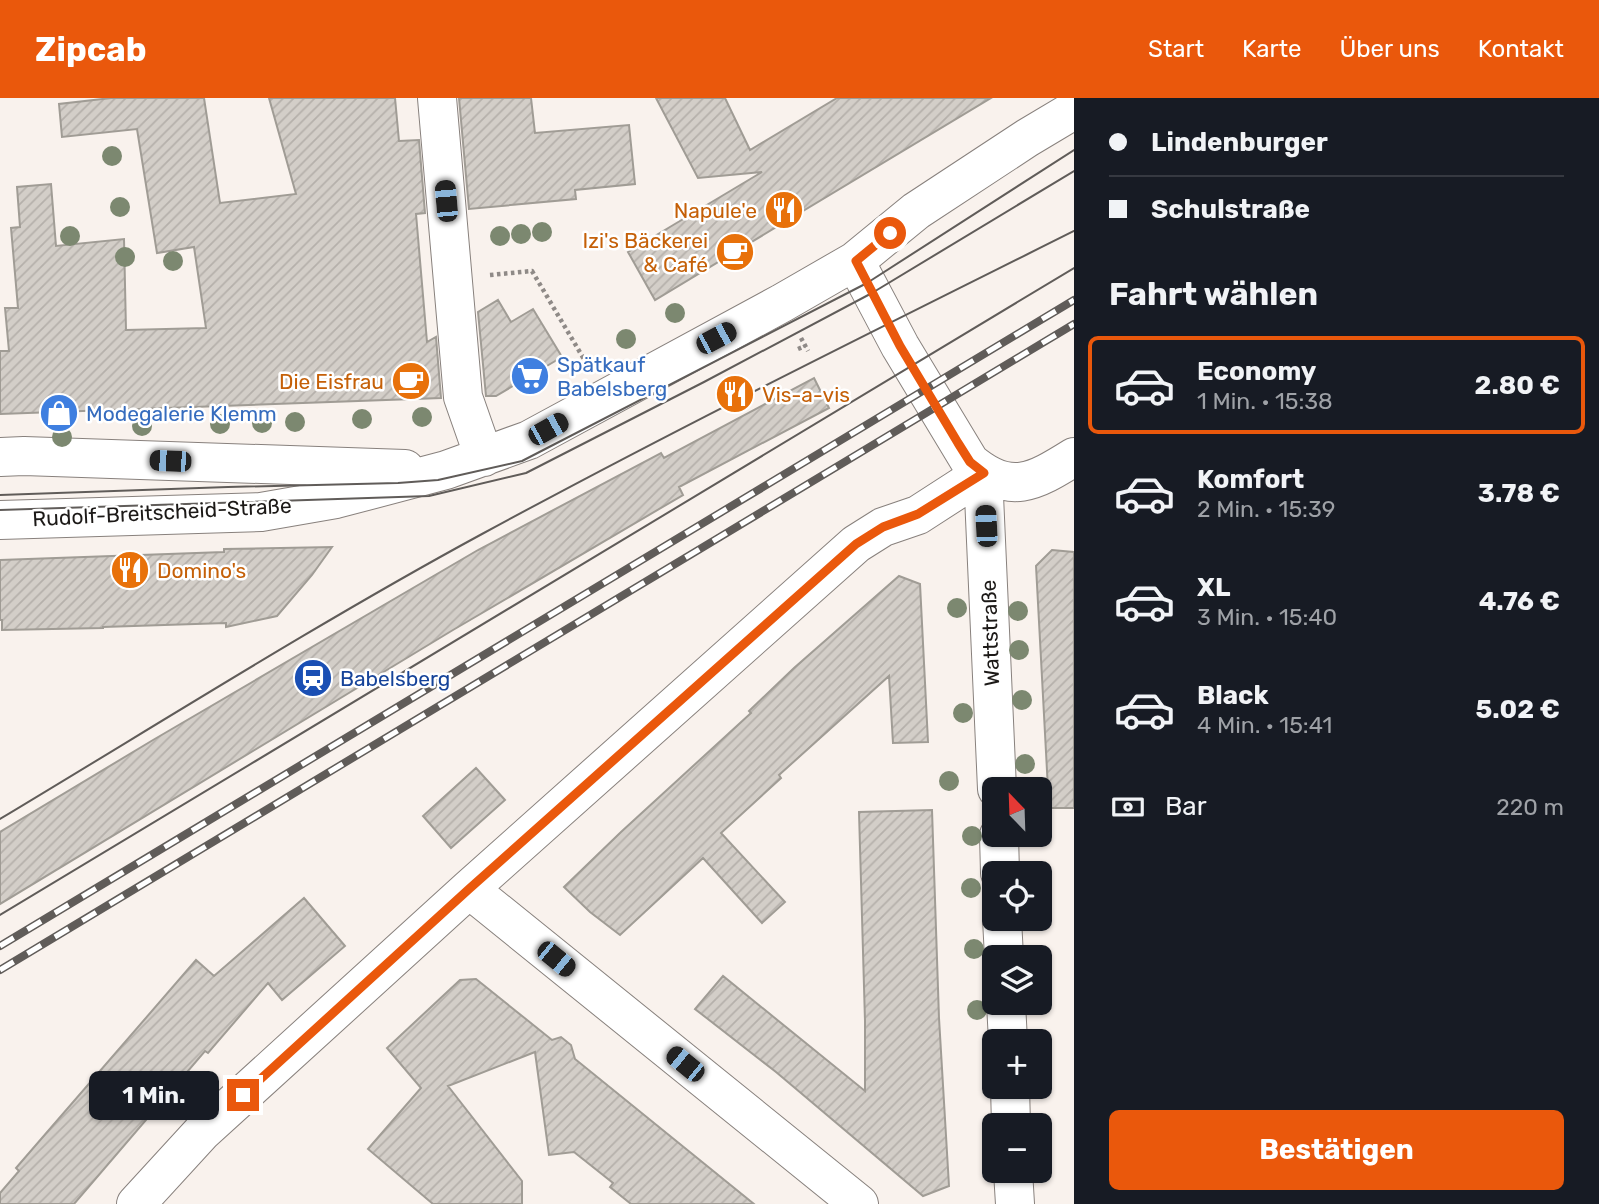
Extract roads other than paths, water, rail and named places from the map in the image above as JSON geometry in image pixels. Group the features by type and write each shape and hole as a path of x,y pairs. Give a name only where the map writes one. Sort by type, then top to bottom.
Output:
{"street":[{"path":"437,98 463,397 484,457"},
{"name":"Rudolf-Breitscheid-Straße","path":"0,520 261,512 336,499 446,470 529,440 856,261 916,211 1074,110"},
{"path":"856,261 900,346 970,462 984,473 1006,482 1033,480 1074,457"},
{"name":"Rudolf-Breitscheid-Straße","path":"0,457 446,470"},
{"path":"136,1204 202,1132 469,889 856,544 883,527 918,514 984,473"},
{"name":"Wattstraße","path":"984,473 997,777"},
{"path":"469,889 859,1204"},
{"path":"1013,1183 1014,1204"}],"tram line":[{"path":"0,495 398,483 438,480 522,461 867,283 1074,150"},
{"path":"0,510 429,496 526,473 872,293 1074,171"},
{"path":"0,819 300,638 482,534 851,342 1074,231"},
{"path":"0,915 1074,268"}],"railway":[{"path":"0,946 1074,300"},
{"path":"0,970 1074,324"}],"place":[{"name":"Napule'e","path":"784,210"},
{"name":"Izi's Bäckerei & Café","path":"735,252"},
{"name":"Spätkauf Babelsberg","path":"530,376"},
{"name":"Die Eisfrau","path":"411,381"},
{"name":"Vis-a-vis","path":"735,394"},
{"name":"Modegalerie Klemm","path":"59,413"},
{"name":"Domino's","path":"130,570"},
{"name":"Babelsberg","path":"313,678"}]}
